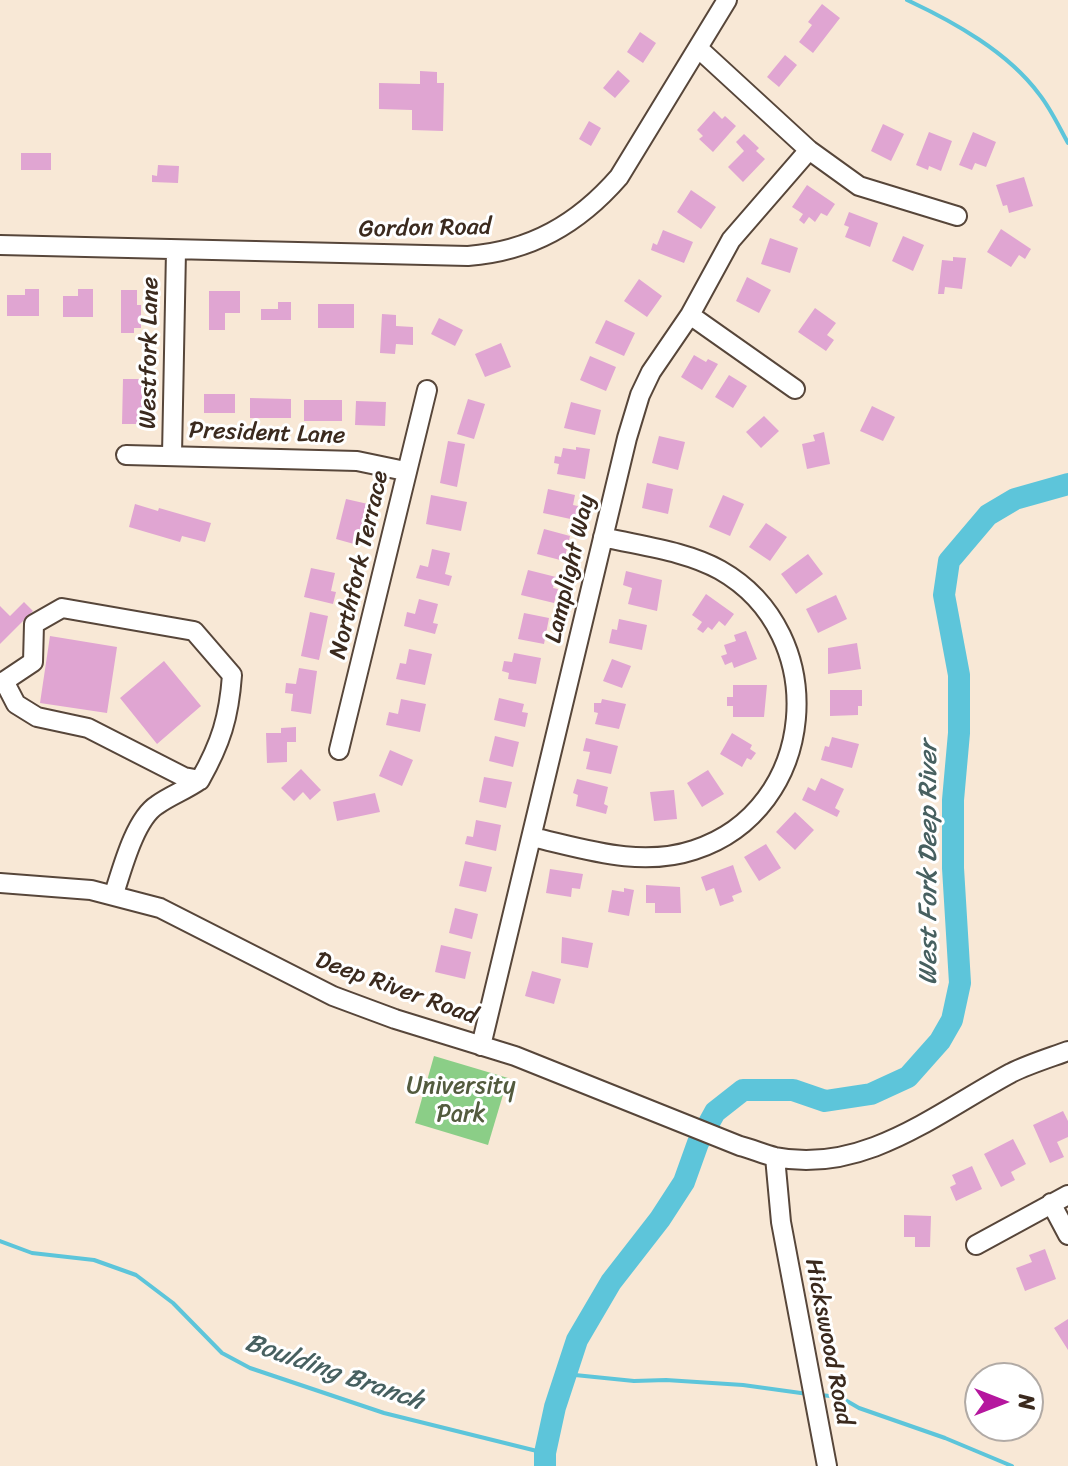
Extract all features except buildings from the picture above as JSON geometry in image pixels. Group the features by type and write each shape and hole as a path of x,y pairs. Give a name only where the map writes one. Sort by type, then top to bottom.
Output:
{"street":[{"name":"Gordon Road","path":"0,245 468,256 504,252 542,239 585,212 619,177 727,0"},
{"path":"698,48 809,150 859,186 957,216"},
{"name":"Lamplight Way","path":"481,1046 627,438 640,395 651,372 690,315 731,240 809,150"},
{"name":"Westfork Lane","path":"172,455 176,251"},
{"path":"690,315 795,389"},
{"name":"Northfork Terrace","path":"339,750 427,390"},
{"name":"President Lane","path":"126,455 357,461 405,471"},
{"path":"532,837 619,857 670,856 693,851 717,841 752,815 789,758 797,729 796,676 788,648 775,621 744,586 701,561 603,537"},
{"path":"114,894 132,839 155,806 200,780 219,747 230,702 232,675 194,631 62,608 34,624 33,662 2,683 16,704 37,717 88,728 184,777 200,780"},
{"name":"Deep River Road","path":"0,883 114,894 176,914 333,996 395,1019 515,1056 740,1146 775,1157 827,1159 869,1149 915,1128 1015,1071 1068,1051"},
{"name":"Hickswood Road","path":"775,1157 782,1227 827,1466"},
{"path":"976,1245 1059,1199 1068,1235"}],"green space":[{"name":"University Park","path":"434,1056 508,1078 488,1145 415,1123"}],"waterway":[{"path":"907,0 961,28 1012,65 1043,100 1068,143"},
{"name":"West Fork Deep River","path":"545,1466 555,1407 577,1340 611,1282 660,1219 684,1182 698,1143 715,1112 743,1090 793,1090 825,1101 871,1094 908,1077 940,1041 952,1020 960,983 953,868 959,675 944,595 949,561 988,515 1015,499 1068,484"},
{"name":"Boulding Branch","path":"0,1241 32,1253 94,1260 136,1275 173,1303 222,1353 250,1368 384,1413 545,1453"},
{"path":"565,1374 634,1381 743,1385 808,1394"},
{"path":"820,1395 840,1397 859,1408 945,1438 1012,1466"}]}
